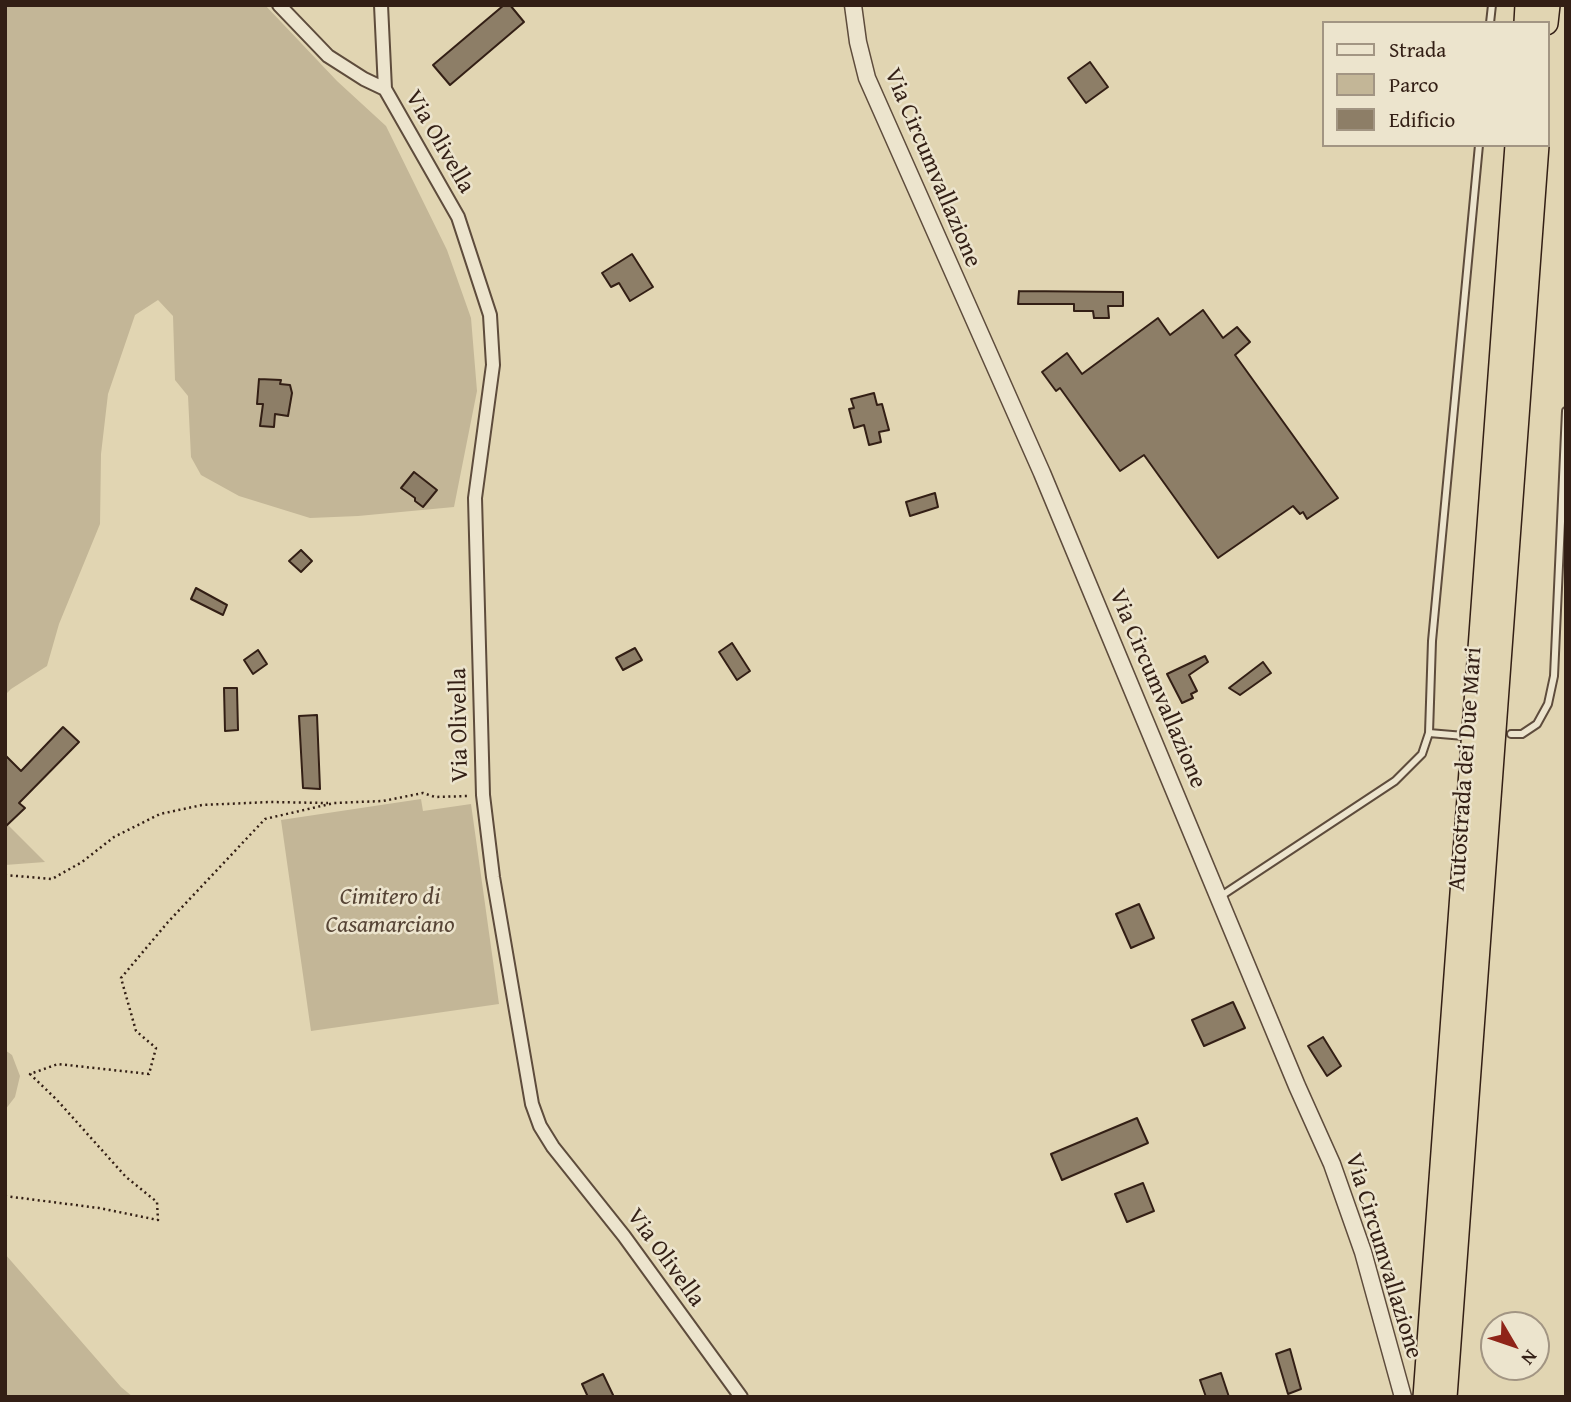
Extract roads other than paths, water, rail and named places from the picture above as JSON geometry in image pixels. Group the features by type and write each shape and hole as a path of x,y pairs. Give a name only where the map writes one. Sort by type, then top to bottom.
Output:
{"highway":[{"name":"Autostrada dei Due Mari","path":"1425,1397 1517,147"},
{"name":"Autostrada dei Due Mari","path":"1445,1397 1538,147"}],"street":[{"path":"279,5 328,56 385,89"},
{"name":"Via Olivella","path":"380,5 385,89 458,217 490,315 493,365 475,498 483,795 493,877 532,1104 540,1126 553,1147 624,1236 741,1397"},
{"name":"Via Circumvallazione","path":"853,5 867,78 1042,473 1332,1164 1363,1252 1403,1397"}],"lane":[{"path":"1220,897 1395,781 1422,754 1429,733 1432,641 1479,147"},
{"path":"1511,734 1522,734 1537,724 1548,704 1553,676 1566,411"},
{"path":"1429,733 1464,736"}],"park label":[{"name":"Cimitero di Casamarciano","path":"390,912"}]}
